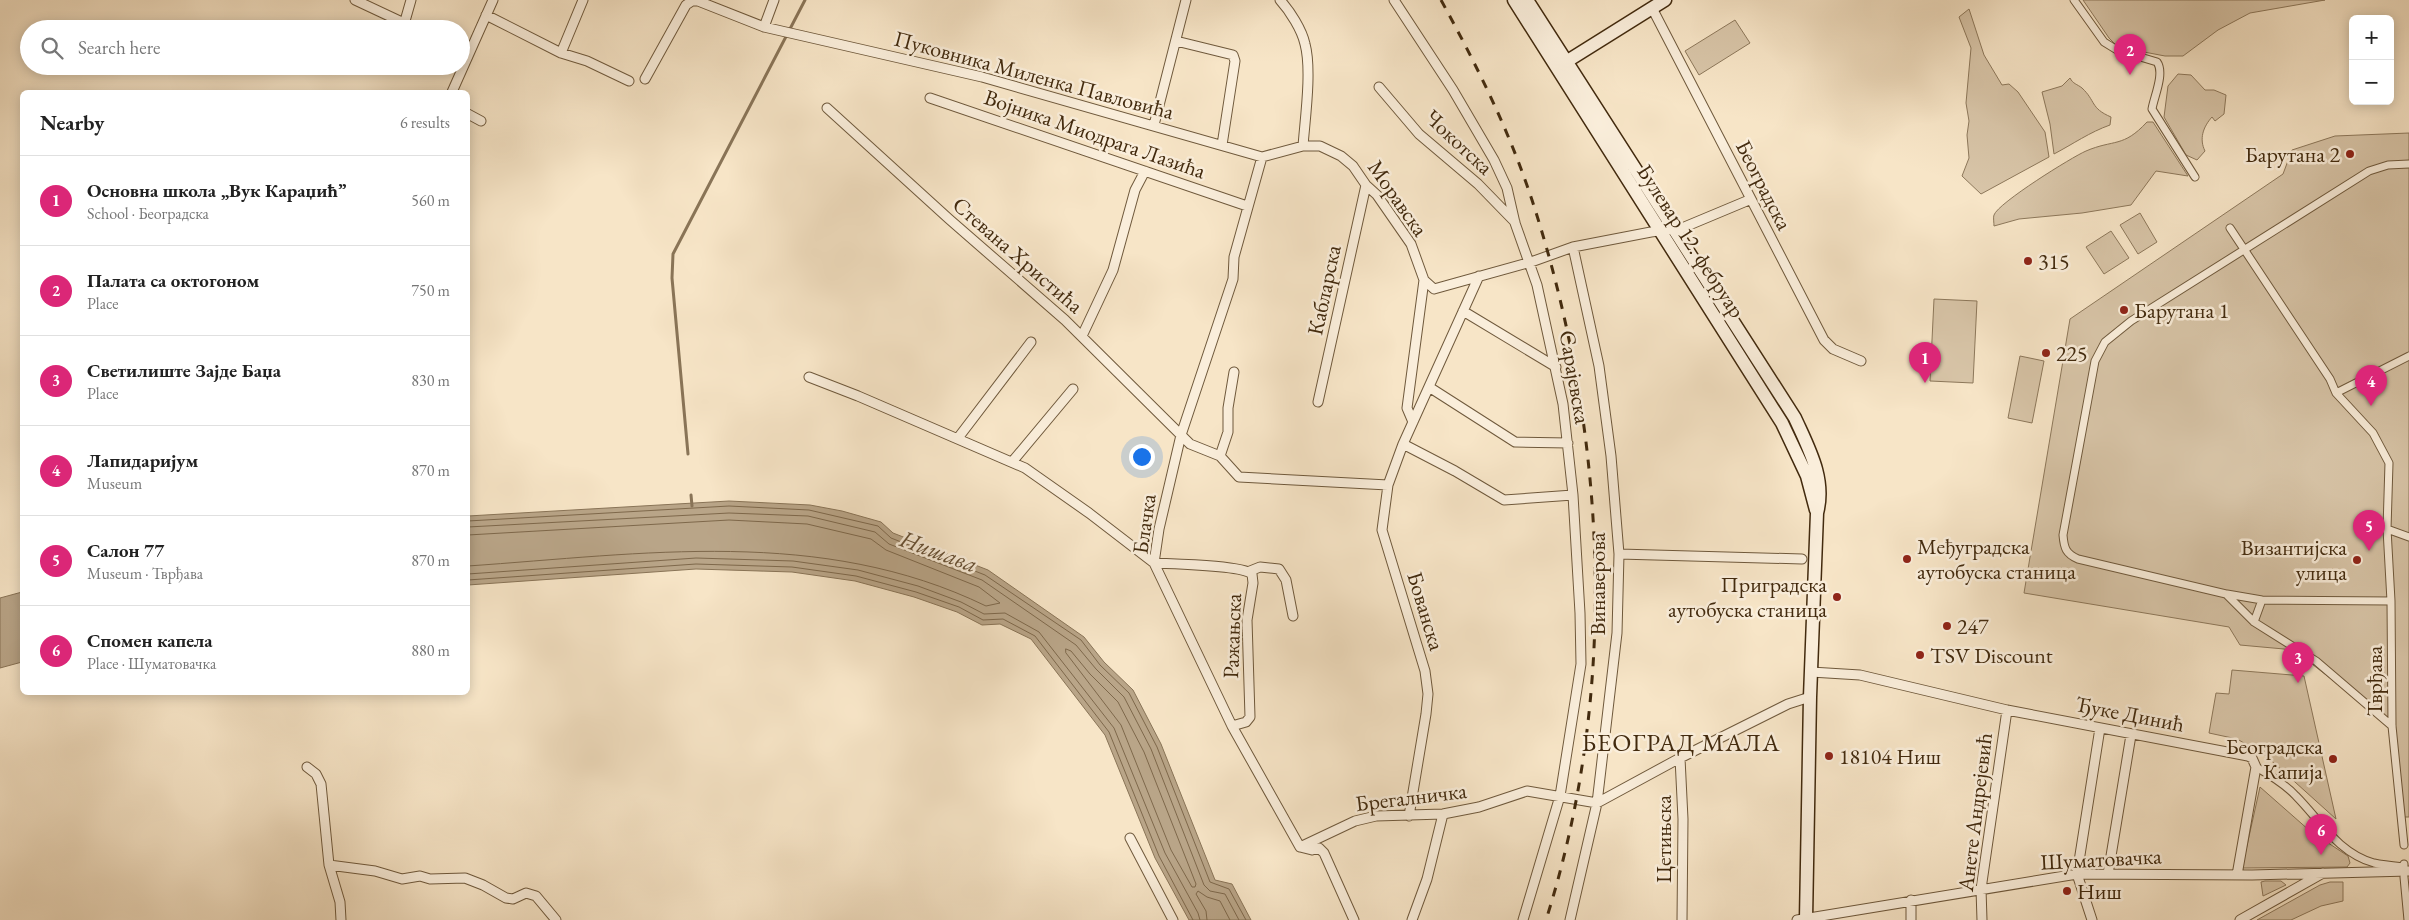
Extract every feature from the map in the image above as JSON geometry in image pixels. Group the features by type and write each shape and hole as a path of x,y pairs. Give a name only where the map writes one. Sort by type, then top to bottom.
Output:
{"main road":[{"name":"Булевар 12. фебруар","path":"1514,0 1562,64 1580,84 1667,231 1795,418 1813,458 1820,483 1821,498 1817,513 1803,920"},
{"name":"Булевар 12. фебруар","path":"1527,0 1562,64"},
{"path":"1562,64 1664,0"}],"street":[{"path":"357,0 393,20"},
{"path":"406,20 412,0"},
{"path":"470,51 493,0"},
{"path":"561,53 583,0"},
{"path":"764,27 774,0"},
{"path":"1154,125 1186,0"},
{"path":"1280,0 1286,6 1305,44 1308,84 1303,146"},
{"name":"Сарајевска","path":"1394,0 1453,90 1494,160 1506,188 1515,222 1531,262 1556,367 1568,443 1573,495 1581,664 1560,796 1523,920"},
{"path":"2074,0 2104,42 2117,50 2157,62 2160,65 2152,110 2195,177"},
{"name":"Пуковника Миленка Павловића","path":"646,79 686,5 692,1 764,27 982,77 1262,156"},
{"name":"Београдска","path":"1652,8 1749,200 1824,340 1833,349 1861,361"},
{"path":"486,15 561,53 588,61 629,81"},
{"path":"1176,41 1233,55 1235,61 1222,145"},
{"path":"453,90 460,75"},
{"name":"Чокотска","path":"1379,86 1419,134 1478,184 1515,222"},
{"name":"Војника Миодрага Лазића","path":"930,98 1247,206"},
{"name":"Стевана Христића","path":"826,108 1082,336 1190,444 1220,456"},
{"path":"470,115 481,121"},
{"name":"Моравска","path":"1262,156 1303,146 1320,146 1340,156 1353,166 1366,186 1377,195 1411,244 1424,280"},
{"name":"Блачка","path":"1262,156 1234,257 1233,279 1181,434 1159,529 1154,563 1232,726 1300,847"},
{"path":"2391,601 2262,600 2226,594 2078,559 2070,556 2064,548 2064,536 2095,361 2105,342 2131,321 2244,248 2369,172 2388,164 2409,164"},
{"path":"1082,336 1113,270 1136,190 1145,172"},
{"name":"Кабларска","path":"1318,402 1366,186"},
{"path":"1424,280 1430,288 1437,290 1574,247 1667,231 1749,200"},
{"name":"Тврђава","path":"2230,228 2330,379 2336,393 2373,434 2389,463 2387,529 2391,601 2392,726 2406,831 2404,845"},
{"name":"Винаверова","path":"1570,920 1597,802 1617,633 1619,554 1611,456 1599,366 1574,247"},
{"name":"Бованска","path":"1409,816 1428,694 1425,671 1382,530 1388,485 1403,444 1479,276"},
{"path":"1413,422 1407,408 1424,280"},
{"path":"1463,311 1556,367"},
{"path":"958,438 1031,342"},
{"path":"2336,393 2409,356"},
{"path":"1234,372 1228,408 1228,432 1220,456 1236,475 1243,479 1388,485"},
{"path":"809,377 1012,462 1089,512 1154,563"},
{"path":"1429,387 1515,442 1568,443"},
{"path":"1012,462 1073,389"},
{"path":"1403,444 1455,471 1504,500 1573,495"},
{"path":"2387,529 2409,536"},
{"path":"1619,554 1802,559"},
{"name":"Ражањска","path":"1154,563 1250,571 1253,583 1247,620 1250,717 1246,722 1232,726"},
{"path":"1250,571 1260,567 1279,568 1286,580 1293,616"},
{"path":"2226,594 2254,622 2316,661 2392,726"},
{"path":"2254,622 2262,600"},
{"name":"Ђуке Динић","path":"1811,672 1860,674 2007,710 2131,735 2244,754 2252,758 2256,767 2271,775 2297,796 2326,832 2351,852 2372,863 2405,870"},
{"path":"1597,802 1788,704 1810,697"},
{"name":"Анете Андрејевић","path":"1982,920 1981,888 2007,710"},
{"path":"2092,920 2078,874 2100,728"},
{"path":"2108,874 2131,735"},
{"name":"Цетињска","path":"1680,758 1683,819 1682,920"},
{"path":"307,767 316,774 321,784 329,865 340,902 341,920"},
{"path":"2237,875 2256,767"},
{"name":"Брегалничка","path":"1300,847 1355,821 1376,816 1443,814 1479,807 1527,791 1597,802"},
{"path":"1412,920 1427,879 1443,814"},
{"path":"1130,838 1173,920"},
{"path":"1300,847 1312,850 1319,848 1324,852 1354,920"},
{"path":"329,865 375,871 402,879 420,876 430,879 465,878 483,885 506,898 519,898 526,893 536,896 556,920"},
{"path":"2405,870 2408,920"},
{"name":"Шуматовачка","path":"1803,920 1981,888 2078,874 2237,875 2405,870"},
{"path":"2240,920 2324,872"},
{"path":"1911,920 1912,900"}],"shaded area":[{"path":"2083,0 2325,0 2250,13 2218,30 2183,56 2165,56 2118,47 2109,38"},
{"path":"1969,9 1984,55 2002,85 2009,84 2018,92 2045,132 2049,157 1981,194 1962,176 1969,158 1967,135 1969,121 1966,103 1971,48 1959,17"},
{"path":"1735,20 1750,43 1699,75 1685,51"},
{"path":"2178,74 2191,75 2205,90 2214,90 2226,95 2224,114 2215,121 2212,117 2204,129 2202,142 2205,151 2197,160 2186,155 2164,117 2168,86"},
{"path":"2070,78 2082,88 2096,107 2111,117 2110,125 2054,154 2050,124 2042,92 2062,86"},
{"path":"2147,122 2153,122 2188,176 2156,171 2131,205 2082,213 2019,219 1994,226 1994,216 1999,209 2036,181 2086,151 2118,142 2131,136"},
{"path":"2409,133 2409,817 2402,817 2392,726 2299,654 2284,649 2240,645 2229,627 2024,593 2070,319 2283,174 2292,150 2335,136"},
{"path":"2140,213 2157,242 2138,254 2120,225"},
{"path":"2111,231 2129,258 2104,274 2086,247"},
{"path":"1934,299 1977,301 1973,383 1930,381"},
{"path":"2020,356 2044,361 2032,423 2008,418"},
{"path":"2232,670 2304,676 2336,819 2265,755 2237,739 2209,733 2216,693 2229,694"},
{"path":"2260,787 2310,831 2348,856 2350,863 2347,867 2242,868"},
{"path":"2281,881 2286,885 2263,896 2261,882"},
{"path":"2330,882 2343,882 2343,901 2321,906 2291,920 2257,920 2320,885"}],"water":[{"name":"Нишава","path":"729,501 810,505 842,511 881,522 893,533 988,570 1084,637 1104,662 1133,690 1161,744 1215,880 1232,884 1251,920 1189,920 1155,858 1105,735 1031,639 1000,624 982,625 957,612 914,597 855,581 792,572 696,569 470,585 470,516"},
{"path":"20,593 20,663 0,668 0,598"}],"waterway":[{"path":"688,454 672,278 673,254 805,0"},
{"path":"691,495 692,506"}],"railway":[{"path":"1441,0 1491,98 1513,148 1532,200 1557,288 1576,377 1589,468 1595,559 1594,651 1586,742 1570,832 1546,920"}],"place":[{"name":"Палата са октогоном","path":"2130,75"},
{"name":"Барутана 2","path":"2350,154"},
{"name":"315","path":"2028,261"},
{"name":"Барутана 1","path":"2124,310"},
{"name":"225","path":"2046,353"},
{"name":"Основна школа „Вук Караџић”","path":"1925,383"},
{"name":"Лапидаријум","path":"2371,406"},
{"name":"Салон 77","path":"2369,551"},
{"name":"Међуградска аутобуска станица","path":"1907,559"},
{"name":"Византијска улица","path":"2357,560"},
{"name":"Приградска аутобуска станица","path":"1837,597"},
{"name":"247","path":"1947,626"},
{"name":"TSV Discount","path":"1920,655"},
{"name":"Светилиште Зајде Баџа","path":"2298,683"},
{"name":"18104 Ниш","path":"1829,756"},
{"name":"Београдска Капија","path":"2333,759"},
{"name":"Спомен капела","path":"2321,855"},
{"name":"Ниш","path":"2067,891"}],"district":[{"name":"БЕОГРАД МАЛА","path":"1681,742"}]}
